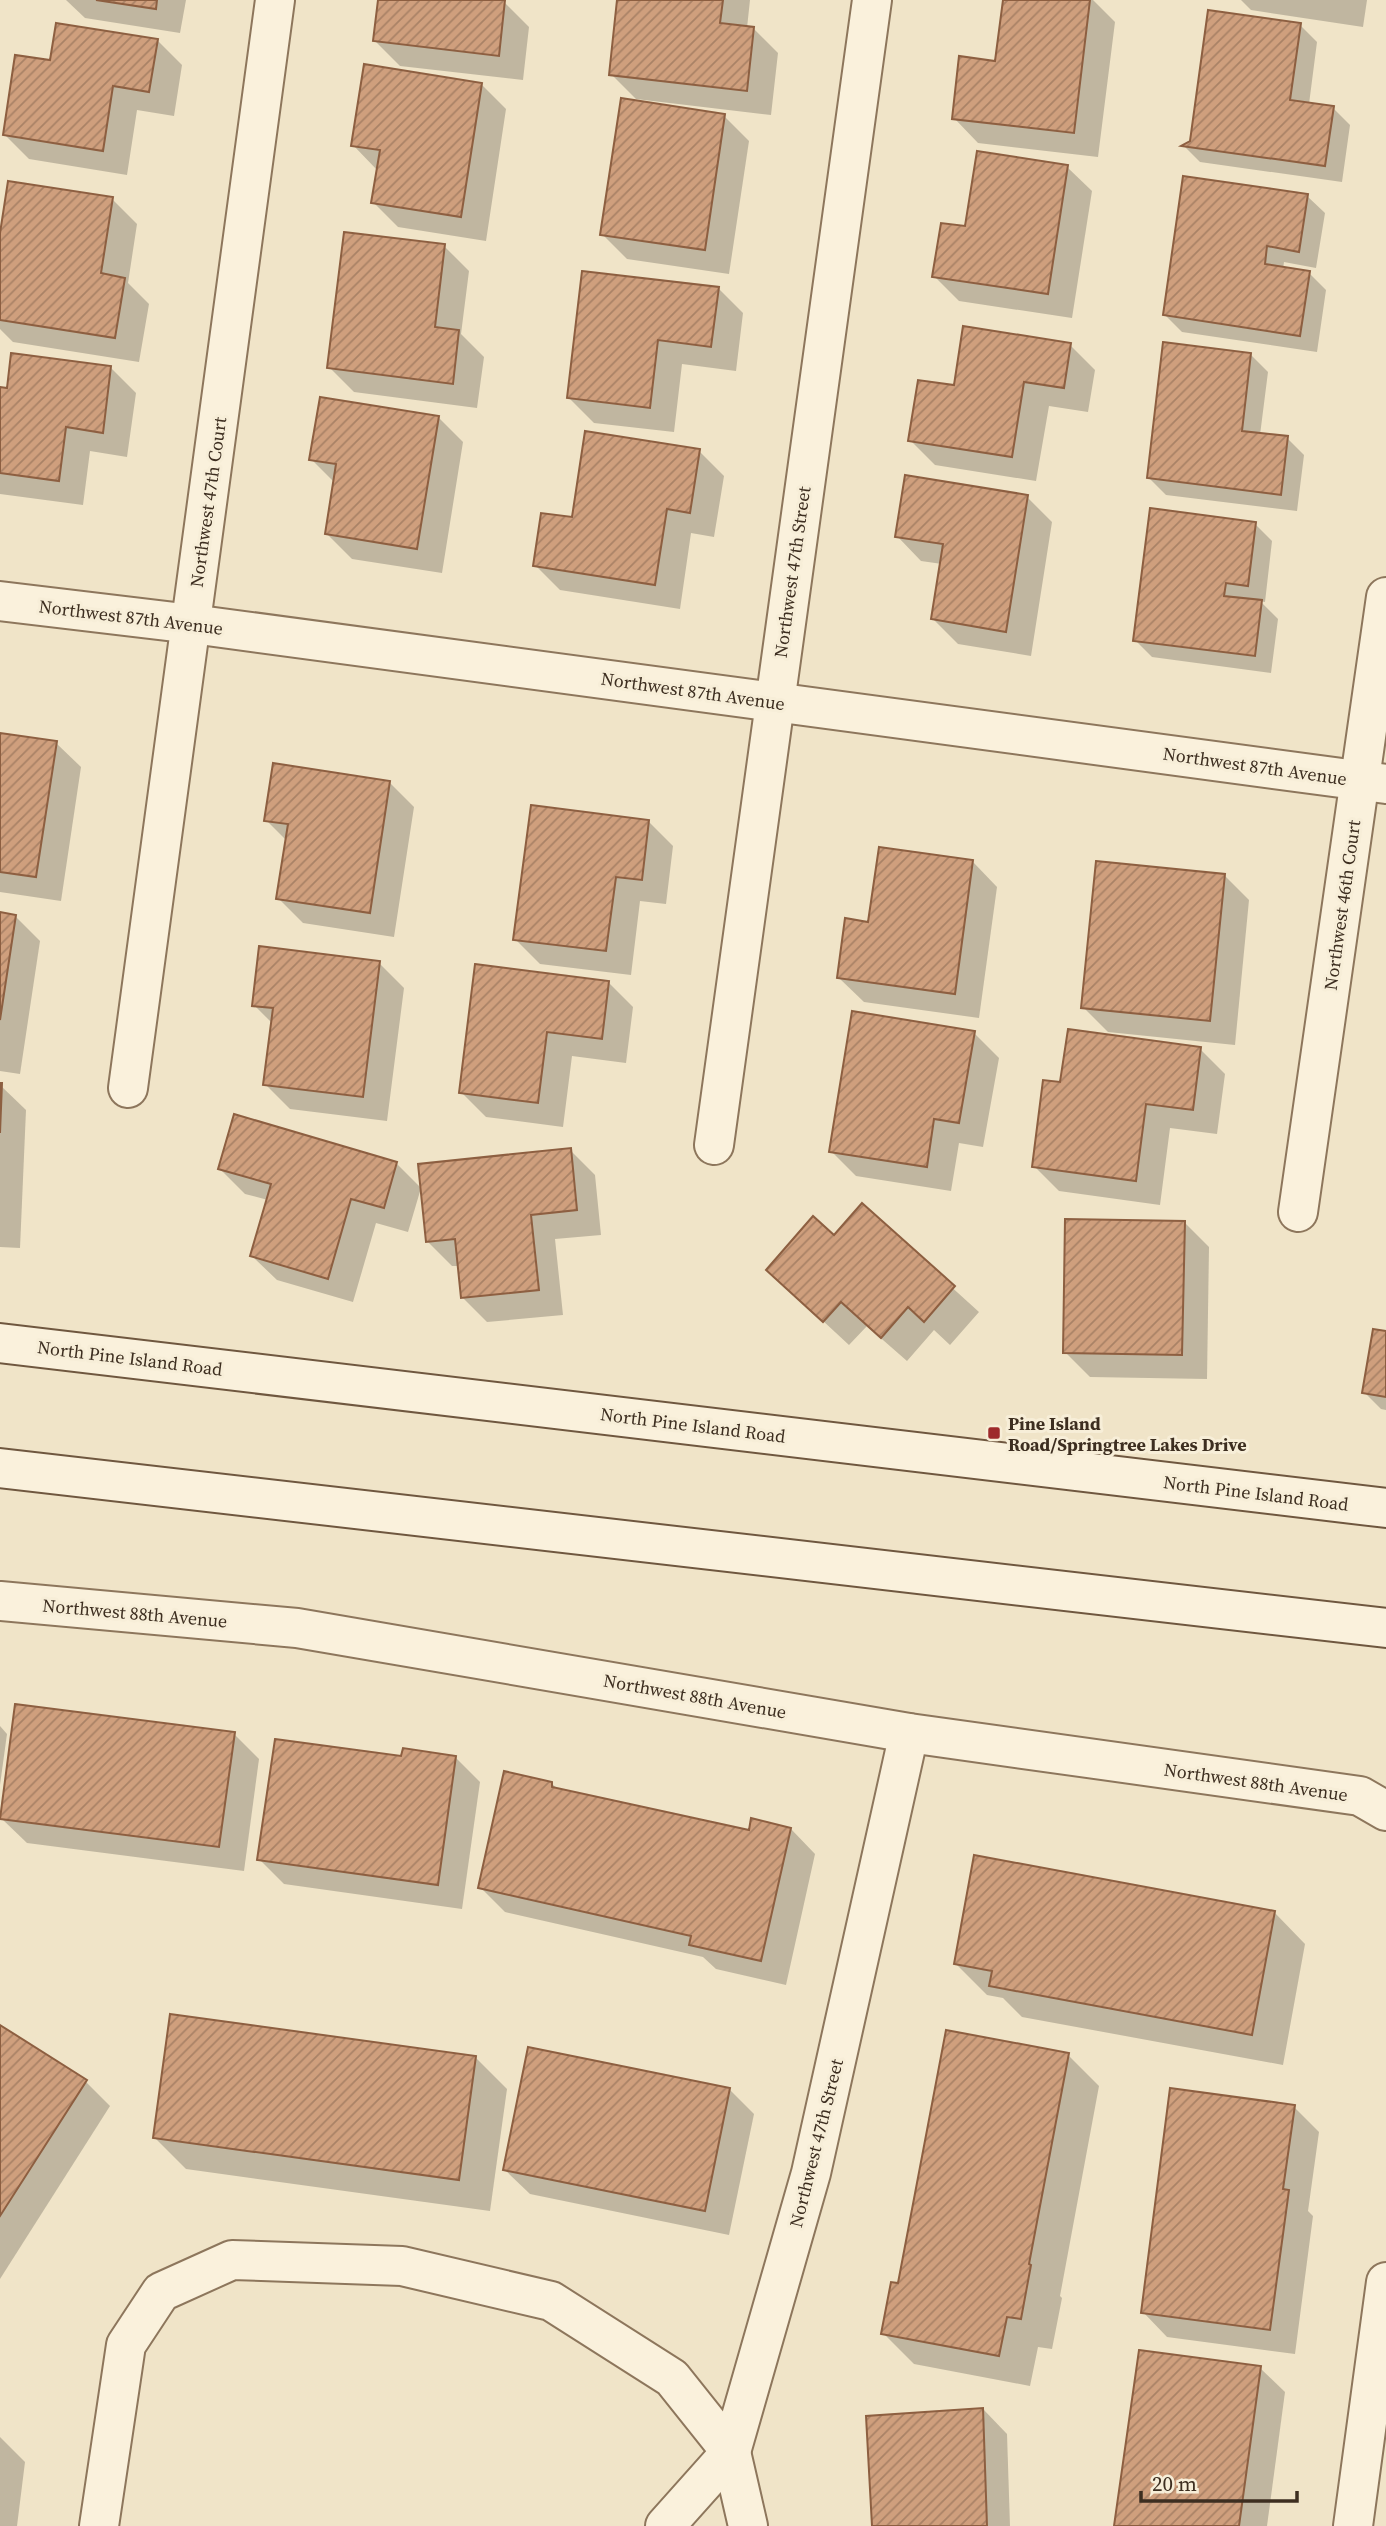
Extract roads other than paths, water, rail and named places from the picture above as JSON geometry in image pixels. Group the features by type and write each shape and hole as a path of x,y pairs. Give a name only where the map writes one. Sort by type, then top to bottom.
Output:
{"street":[{"name":"Northwest 47th Court","path":"128,1088 275,0"},
{"name":"Northwest 47th Street","path":"714,1145 872,0"},
{"name":"Northwest 46th Court","path":"1298,1212 1373,782 1386,597"},
{"name":"Northwest 87th Avenue","path":"0,601 192,624 1373,782"},
{"name":"North Pine Island Road","path":"0,1343 1386,1508"},
{"path":"0,1468 1386,1628"},
{"name":"Northwest 88th Avenue","path":"0,1601 297,1628 909,1733 1360,1797 1386,1811"},
{"name":"Northwest 47th Street","path":"665,2526 731,2452 811,2173 909,1733"},
{"path":"99,2526 126,2345 161,2292 232,2260 402,2266 551,2301 672,2378 731,2452 748,2526"},
{"path":"1353,2526 1386,2282"}],"place":[{"name":"Pine Island Road/Springtree Lakes Drive","path":"994,1433"}]}
